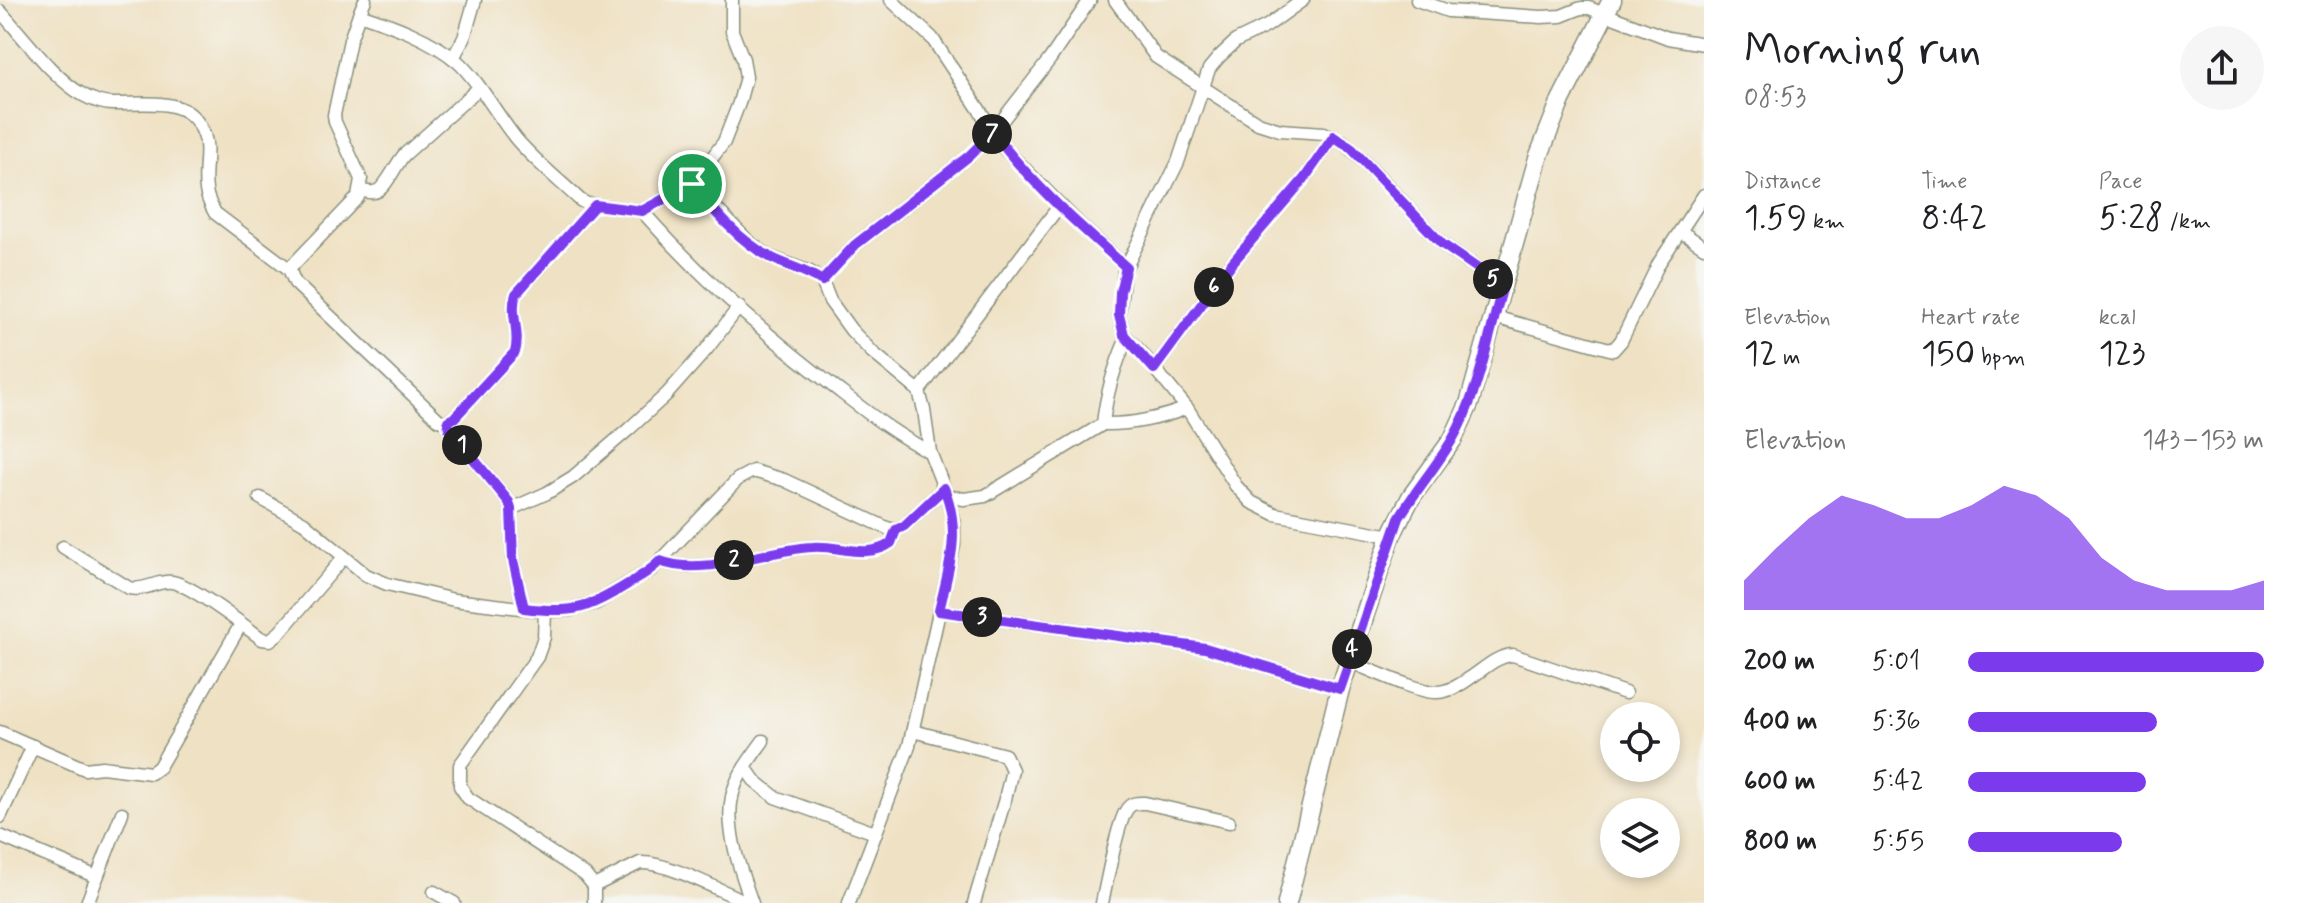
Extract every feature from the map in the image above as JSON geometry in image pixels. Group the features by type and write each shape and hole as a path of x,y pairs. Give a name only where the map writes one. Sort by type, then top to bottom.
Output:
{"main road":[{"path":"1287,903 1340,689 1391,536 1411,497 1453,439 1469,404 1538,158 1561,100 1608,7"}],"street":[{"path":"289,269 358,197 360,190 361,179 334,117 350,40 365,0"},
{"path":"453,58 464,38 475,0"},
{"path":"359,14 390,24 453,58 471,76 519,143 580,200 587,204 642,211 692,184 724,142 746,77 732,31 732,0"},
{"path":"891,0 932,38 1006,150 1126,267"},
{"path":"822,281 855,245 969,156 993,132 1050,59 1090,0"},
{"path":"1115,0 1156,57 1269,127 1334,136 1352,149 1442,244 1503,286"},
{"path":"1303,0 1267,26 1236,41 1209,69 1178,162 1126,267 1119,315 1124,335 1187,408 1236,486 1251,502 1275,514 1391,536"},
{"path":"1417,0 1448,11 1541,17 1561,16 1581,8 1608,7 1668,38 1704,44"},
{"path":"0,11 65,83 84,96 109,105 142,102 179,108 194,117 207,141 206,189 215,213 289,269 295,283 439,420 454,418 515,352 517,340 513,310 516,294 595,205"},
{"path":"360,190 374,192 385,186 395,165 404,155 479,88"},
{"path":"1154,369 1232,263 1304,179 1334,136"},
{"path":"692,184 749,242 770,257 810,272 822,281 830,301 851,330 919,391 930,452 954,523 954,545 909,746 849,903"},
{"path":"1494,317 1613,350 1621,341 1659,263 1704,195"},
{"path":"919,391 1060,205"},
{"path":"642,211 674,247 802,363 900,437 930,452"},
{"path":"1680,231 1704,247"},
{"path":"511,509 573,477 629,429 667,394 739,307"},
{"path":"1103,424 1119,355 1127,338"},
{"path":"946,492 964,499 985,496 1103,424 1171,414 1187,408"},
{"path":"448,421 449,429 509,502 513,560 524,608"},
{"path":"260,498 304,523 366,575 387,584 454,600 545,611 570,610 596,603 652,569 738,479 753,471 784,480 896,530 946,492"},
{"path":"660,561 682,567 813,547 876,551 891,543 896,530"},
{"path":"63,547 129,588 136,590 166,581 177,583 262,639 270,640 344,557"},
{"path":"545,611 544,637 537,657 460,765 460,786 468,798 585,875 594,886 594,903"},
{"path":"939,611 1205,648 1340,689"},
{"path":"0,732 85,769 102,767 145,774 155,771 241,624"},
{"path":"1348,661 1423,690 1436,692 1455,688 1501,656 1513,655 1625,693"},
{"path":"913,731 1005,755 1009,760 1012,770 1005,799 974,903"},
{"path":"750,903 739,868 731,798 745,767 763,741"},
{"path":"0,817 33,746"},
{"path":"745,767 754,780 775,797 875,833"},
{"path":"1102,903 1121,824 1127,809 1134,803 1229,822"},
{"path":"87,903 122,813"},
{"path":"0,836 97,877"},
{"path":"594,886 647,862 750,903"},
{"path":"434,892 454,903"}],"route":[{"path":"993,132 1006,150 1126,267 1119,315 1124,335 1154,369 1232,263 1304,179 1334,136 1352,149 1442,244 1503,286 1469,404 1453,439 1399,518 1340,689 1205,648 939,611 955,534 944,488 896,530 891,543 876,551 813,547 695,567 674,566 660,561 596,603 570,610 524,608 515,576 509,502 449,429 448,421 515,352 517,340 513,310 516,294 595,205 642,211 692,184 709,205 749,242 770,257 810,272 822,281 855,245 969,156 993,132"}]}
